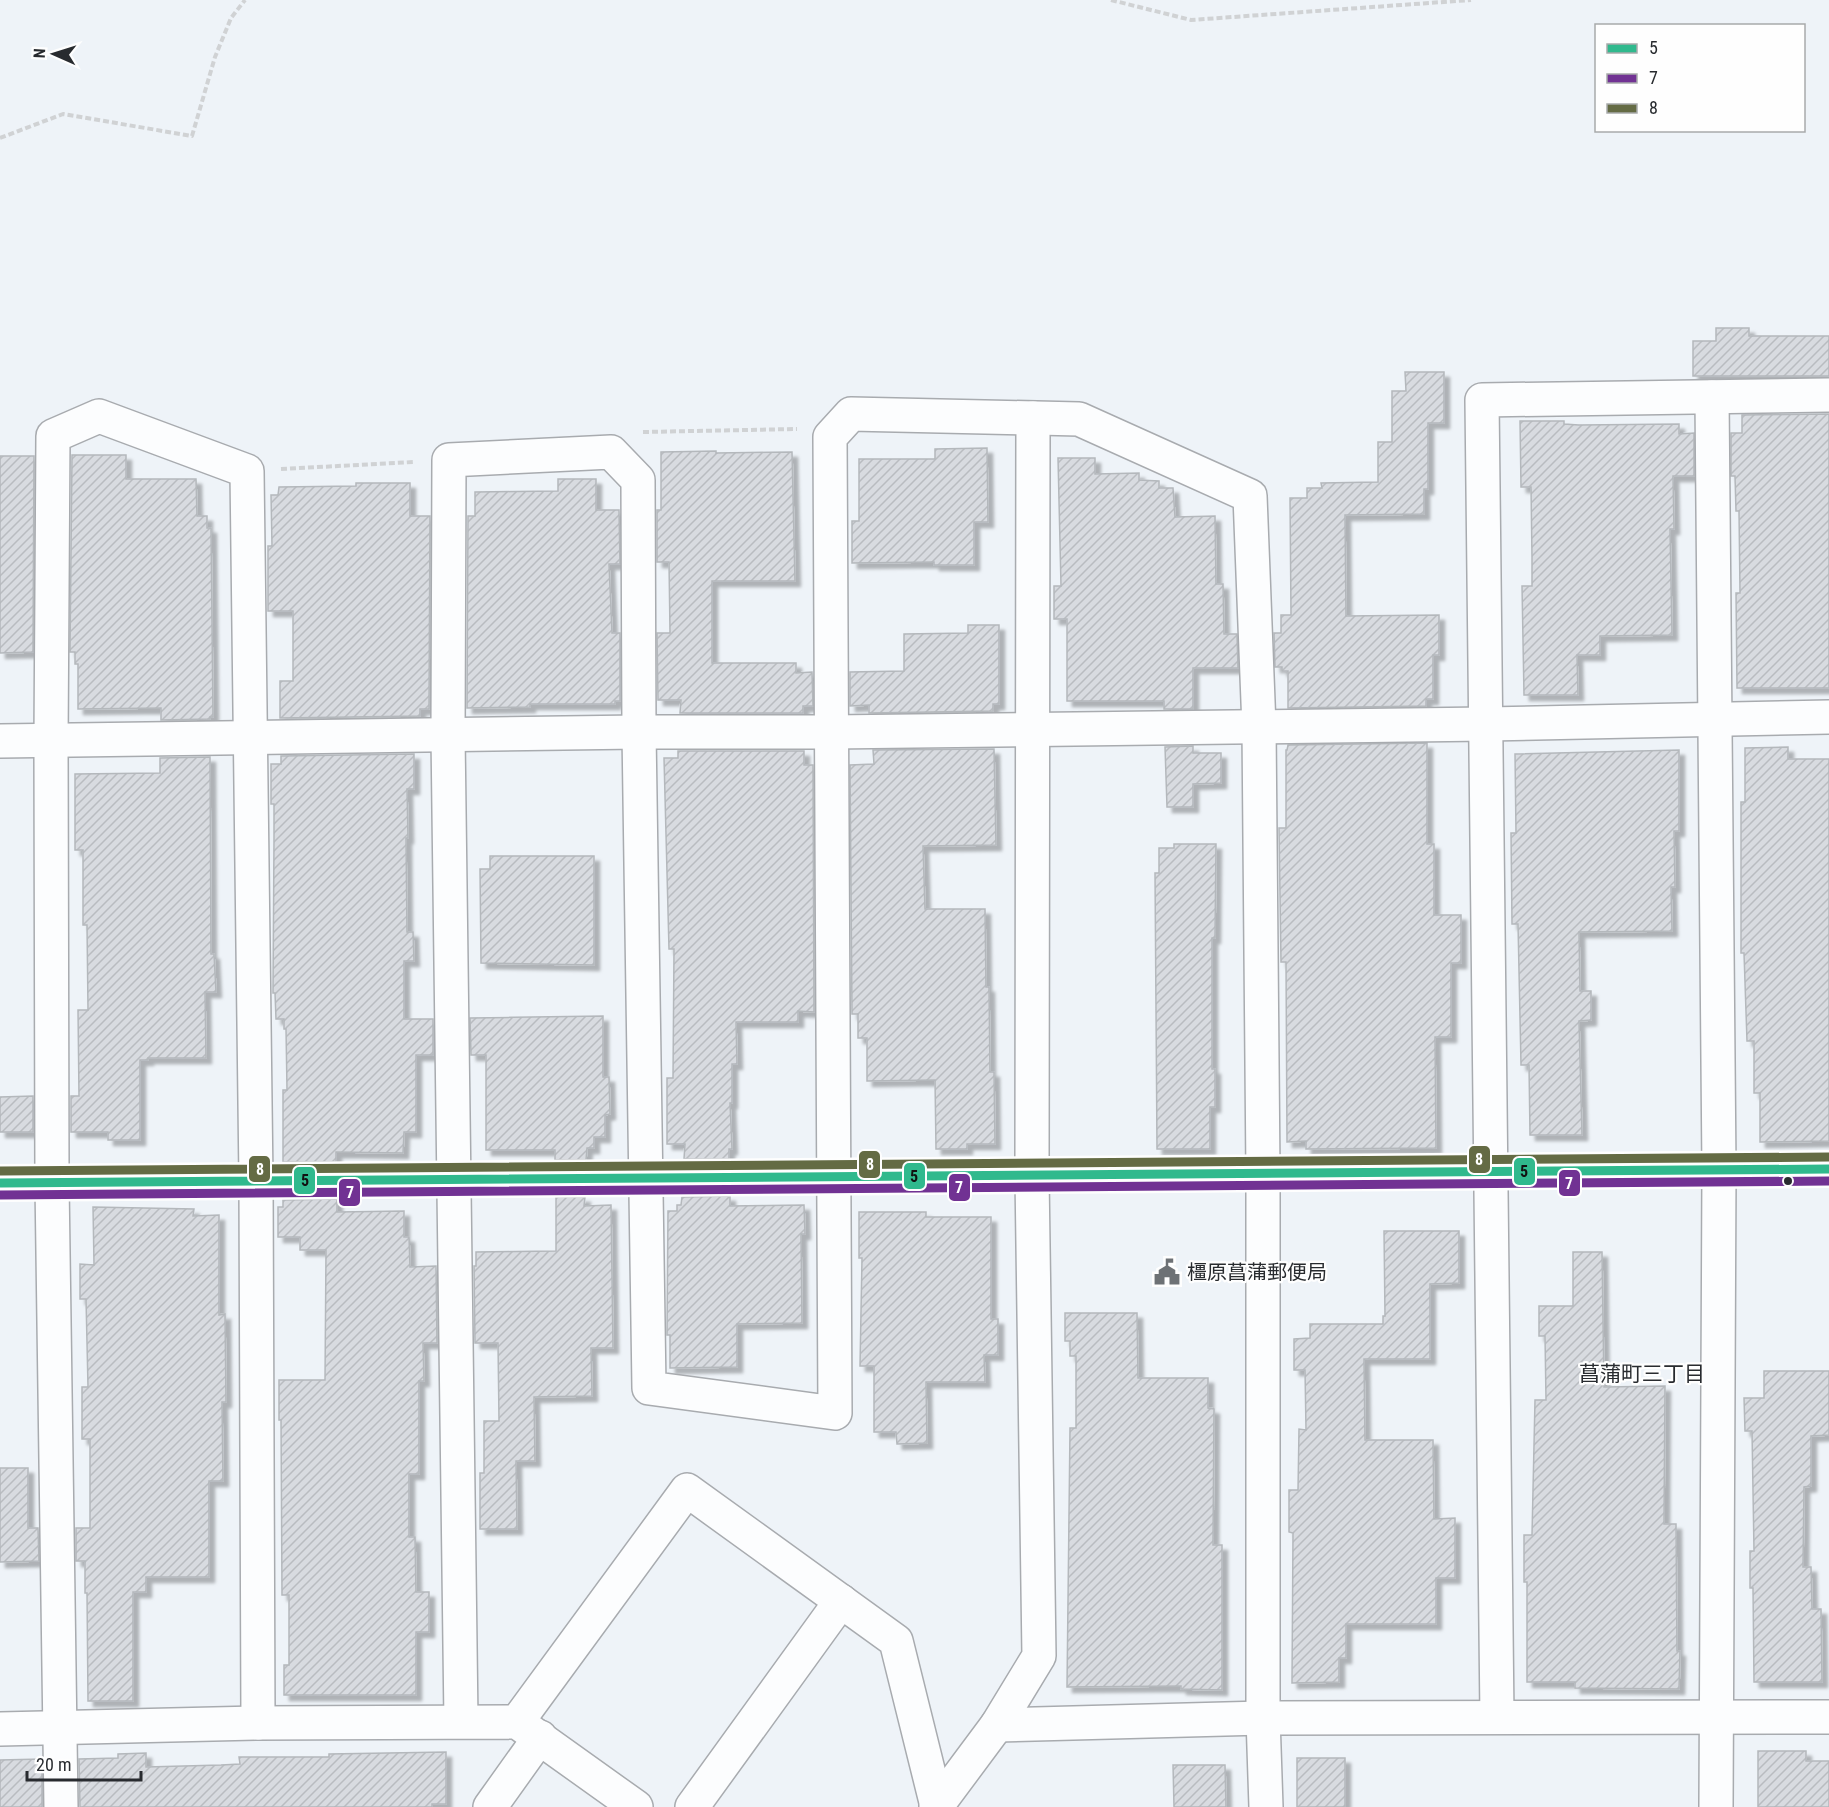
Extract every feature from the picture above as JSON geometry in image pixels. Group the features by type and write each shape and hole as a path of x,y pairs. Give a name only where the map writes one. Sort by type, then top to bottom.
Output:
{"street":[{"path":"1497,1717 1482,400 1829,395"},
{"path":"1712,397 1719,1170 1716,1807"},
{"path":"461,1721 448,735 449,459 611,452 638,480 639,732 649,1388 835,1413 830,437 851,414 1079,419 1250,496 1259,727 1263,1174 1263,1718 1266,1807"},
{"path":"61,1807 52,1183 53,436 99,416 247,471 256,1181 258,1723"},
{"path":"936,1806 996,1725 1039,1656 1032,1176 1033,418"},
{"path":"0,741 639,732 1032,730 1829,717"},
{"path":"0,1184 1829,1169"},
{"path":"490,1807 529,1729 687,1490 896,1641 936,1806"},
{"path":"692,1807 841,1602"},
{"path":"996,1725 1263,1718 1829,1717"},
{"path":"0,1729 461,1721 529,1729 636,1807"}],"path":[{"path":"0,138 63,114 192,136 215,57 231,18 245,0"},
{"path":"1112,0 1191,20 1471,0"},
{"path":"611,452 630,432 797,429 830,437"},
{"path":"247,471 449,459"}],"building":[{"path":"1716,328 1749,328 1749,336 1829,336 1829,376 1693,376 1693,341 1716,341"},
{"path":"1405,372 1444,372 1444,423 1428,423 1428,489 1424,489 1424,514 1345,515 1346,616 1439,615 1439,655 1433,655 1433,699 1426,699 1426,706 1288,708 1288,671 1282,671 1282,667 1275,667 1274,633 1281,633 1281,615 1291,615 1290,498 1307,498 1307,488 1322,488 1321,483 1378,482 1378,442 1392,442 1392,391 1406,391"},
{"path":"1829,414 1829,688 1737,688 1736,593 1740,593 1739,511 1736,511 1735,476 1731,476 1731,433 1742,433 1742,415"},
{"path":"1520,421 1564,421 1564,424 1579,425 1679,424 1679,434 1694,433 1694,476 1673,476 1674,529 1670,529 1672,635 1600,636 1600,655 1577,655 1578,695 1524,695 1522,586 1532,586 1531,487 1521,487"},
{"path":"987,448 988,522 974,522 974,565 934,565 934,562 852,563 852,521 859,521 859,459 935,459 935,449"},
{"path":"716,451 716,453 792,452 795,581 712,581 712,663 796,663 796,673 812,672 813,706 803,706 803,713 680,713 681,700 658,700 657,633 670,633 669,562 657,562 657,510 661,510 661,452"},
{"path":"72,455 126,455 126,479 196,479 197,516 207,516 207,528 211,528 213,717 210,719 161,720 161,708 78,709 78,664 75,664 75,652 70,652"},
{"path":"0,456 34,456 33,652 0,653"},
{"path":"1058,458 1095,458 1095,474 1139,473 1139,480 1159,481 1159,488 1173,488 1175,517 1215,516 1216,584 1223,584 1224,634 1237,634 1238,668 1193,668 1193,709 1164,709 1164,701 1067,701 1067,619 1054,619 1054,586 1061,586"},
{"path":"558,479 596,479 596,510 619,510 620,564 609,564 612,633 620,633 620,701 615,701 615,704 530,704 530,707 467,708 468,516 475,516 475,492 558,491"},
{"path":"356,483 410,483 410,516 430,516 429,709 420,709 420,716 280,718 280,681 293,681 293,611 268,611 268,546 272,546 271,495 278,495 279,487 356,486"},
{"path":"968,625 999,625 999,704 993,704 993,711 869,713 869,705 850,706 850,672 904,671 904,634 968,633"},
{"path":"1427,743 1427,844 1434,844 1434,915 1461,915 1461,963 1451,963 1451,1037 1435,1037 1436,1148 1306,1149 1306,1141 1287,1142 1286,962 1281,962 1279,828 1286,828 1286,750 1288,745"},
{"path":"1193,746 1193,753 1221,753 1221,783 1193,784 1193,807 1167,807 1165,747"},
{"path":"1788,747 1788,759 1829,759 1829,1141 1760,1142 1760,1093 1754,1093 1754,1041 1747,1041 1744,953 1741,953 1741,802 1745,802 1745,748"},
{"path":"994,749 996,845 923,846 925,909 985,909 986,987 989,987 990,1072 994,1072 995,1144 967,1144 967,1149 936,1149 935,1080 867,1081 867,1038 858,1038 858,1014 852,1014 850,765 874,764 873,750"},
{"path":"1679,750 1679,831 1674,831 1675,887 1671,887 1672,931 1579,932 1580,991 1591,991 1591,1020 1579,1021 1582,1135 1530,1135 1529,1065 1521,1065 1518,924 1512,924 1511,833 1516,833 1515,754"},
{"path":"678,751 804,751 804,765 813,765 814,1012 798,1011 798,1022 736,1022 737,1064 732,1064 732,1103 730,1103 732,1149 729,1149 729,1159 684,1159 685,1144 667,1144 667,1078 673,1078 674,949 669,949 664,758 678,758"},
{"path":"414,754 414,789 407,789 408,838 406,838 407,932 413,932 414,961 404,961 404,1019 433,1019 433,1055 416,1055 416,1132 404,1132 403,1153 336,1152 336,1162 283,1162 283,1090 287,1090 286,1029 284,1029 284,1019 276,1019 275,993 273,993 274,804 271,804 271,764 281,764 281,756"},
{"path":"210,757 211,954 214,954 216,992 205,992 206,1058 140,1060 140,1140 108,1140 108,1132 71,1132 71,1096 79,1096 78,1010 88,1010 87,925 83,925 83,850 75,850 75,774 160,773 160,758"},
{"path":"1174,844 1216,844 1215,938 1212,938 1212,1069 1215,1069 1215,1107 1210,1107 1210,1149 1157,1149 1155,873 1159,873 1159,848 1174,848"},
{"path":"490,856 594,856 594,965 481,963 480,869 490,869"},
{"path":"603,1016 603,1077 609,1077 610,1114 605,1115 605,1137 594,1137 594,1148 587,1148 586,1160 555,1160 555,1150 486,1150 486,1055 471,1055 470,1018"},
{"path":"33,1096 33,1132 0,1132 0,1097"},
{"path":"730,1196 730,1206 804,1205 805,1234 801,1234 802,1323 737,1324 737,1367 670,1368 670,1335 667,1335 668,1211 677,1211 677,1205 681,1205 682,1197"},
{"path":"556,1197 585,1197 584,1206 611,1205 613,1348 591,1348 592,1396 534,1397 535,1461 516,1461 517,1529 480,1529 480,1473 484,1473 484,1421 499,1421 498,1343 475,1343 474,1266 476,1266 476,1252 556,1251"},
{"path":"337,1199 337,1212 404,1211 404,1237 409,1237 410,1267 436,1266 437,1343 423,1343 424,1381 419,1381 419,1474 409,1474 409,1537 415,1537 416,1592 429,1592 429,1632 416,1632 416,1695 284,1695 284,1665 289,1665 289,1595 282,1595 279,1380 325,1380 326,1250 300,1250 300,1237 278,1237 278,1207 283,1207 283,1200"},
{"path":"93,1207 194,1209 193,1216 219,1215 219,1315 225,1314 226,1402 222,1402 223,1481 209,1481 209,1577 146,1577 146,1592 133,1592 133,1701 88,1701 85,1561 76,1561 76,1528 90,1528 90,1439 82,1439 82,1387 88,1387 86,1299 80,1299 80,1264 94,1265"},
{"path":"859,1212 926,1212 926,1217 991,1217 991,1319 998,1319 998,1355 984,1355 985,1382 926,1382 927,1443 897,1444 896,1432 874,1432 874,1366 860,1366 862,1258 859,1258"},
{"path":"1384,1231 1459,1231 1459,1283 1430,1284 1430,1359 1364,1359 1365,1440 1433,1440 1434,1519 1455,1518 1455,1578 1436,1578 1436,1624 1346,1624 1346,1658 1339,1658 1339,1682 1292,1683 1293,1533 1289,1532 1289,1490 1298,1490 1299,1429 1306,1430 1305,1370 1294,1370 1294,1339 1310,1338 1310,1324 1383,1324 1383,1316 1385,1316"},
{"path":"1573,1252 1602,1252 1604,1387 1665,1386 1664,1524 1676,1524 1679,1689 1575,1688 1575,1682 1527,1682 1527,1582 1524,1582 1524,1535 1532,1535 1535,1400 1546,1400 1545,1336 1539,1336 1539,1306 1573,1306"},
{"path":"1065,1313 1137,1313 1138,1378 1208,1378 1208,1408 1214,1409 1213,1545 1222,1545 1222,1690 1181,1689 1181,1686 1067,1687 1070,1428 1076,1428 1076,1356 1070,1356 1070,1341 1065,1341"},
{"path":"1764,1371 1829,1371 1829,1435 1811,1436 1811,1486 1804,1487 1803,1567 1811,1567 1812,1609 1821,1609 1822,1682 1754,1682 1753,1588 1750,1588 1750,1551 1754,1551 1752,1431 1745,1431 1744,1398 1764,1398"},
{"path":"0,1468 28,1468 28,1528 38,1528 39,1561 0,1562"},
{"path":"1758,1751 1806,1751 1806,1761 1829,1761 1829,1807 1758,1807"},
{"path":"446,1752 446,1804 432,1804 432,1807 80,1807 79,1759 118,1758 118,1754 146,1753 146,1767 240,1764 239,1757 329,1757 329,1754"},
{"path":"1297,1758 1345,1758 1345,1807 1297,1807"},
{"path":"42,1759 42,1807 0,1807 0,1760"},
{"path":"1173,1765 1225,1765 1226,1807 1174,1807"}],"transit line":[{"name":"8","path":"0,1171 1829,1157"},
{"name":"5","path":"0,1183 1829,1169"},
{"name":"7","path":"0,1195 1829,1181"}],"place":[{"name":"橿原菖蒲郵便局","path":"1167,1272"}],"district":[{"name":"菖蒲町三丁目","path":"1642,1374"}]}
